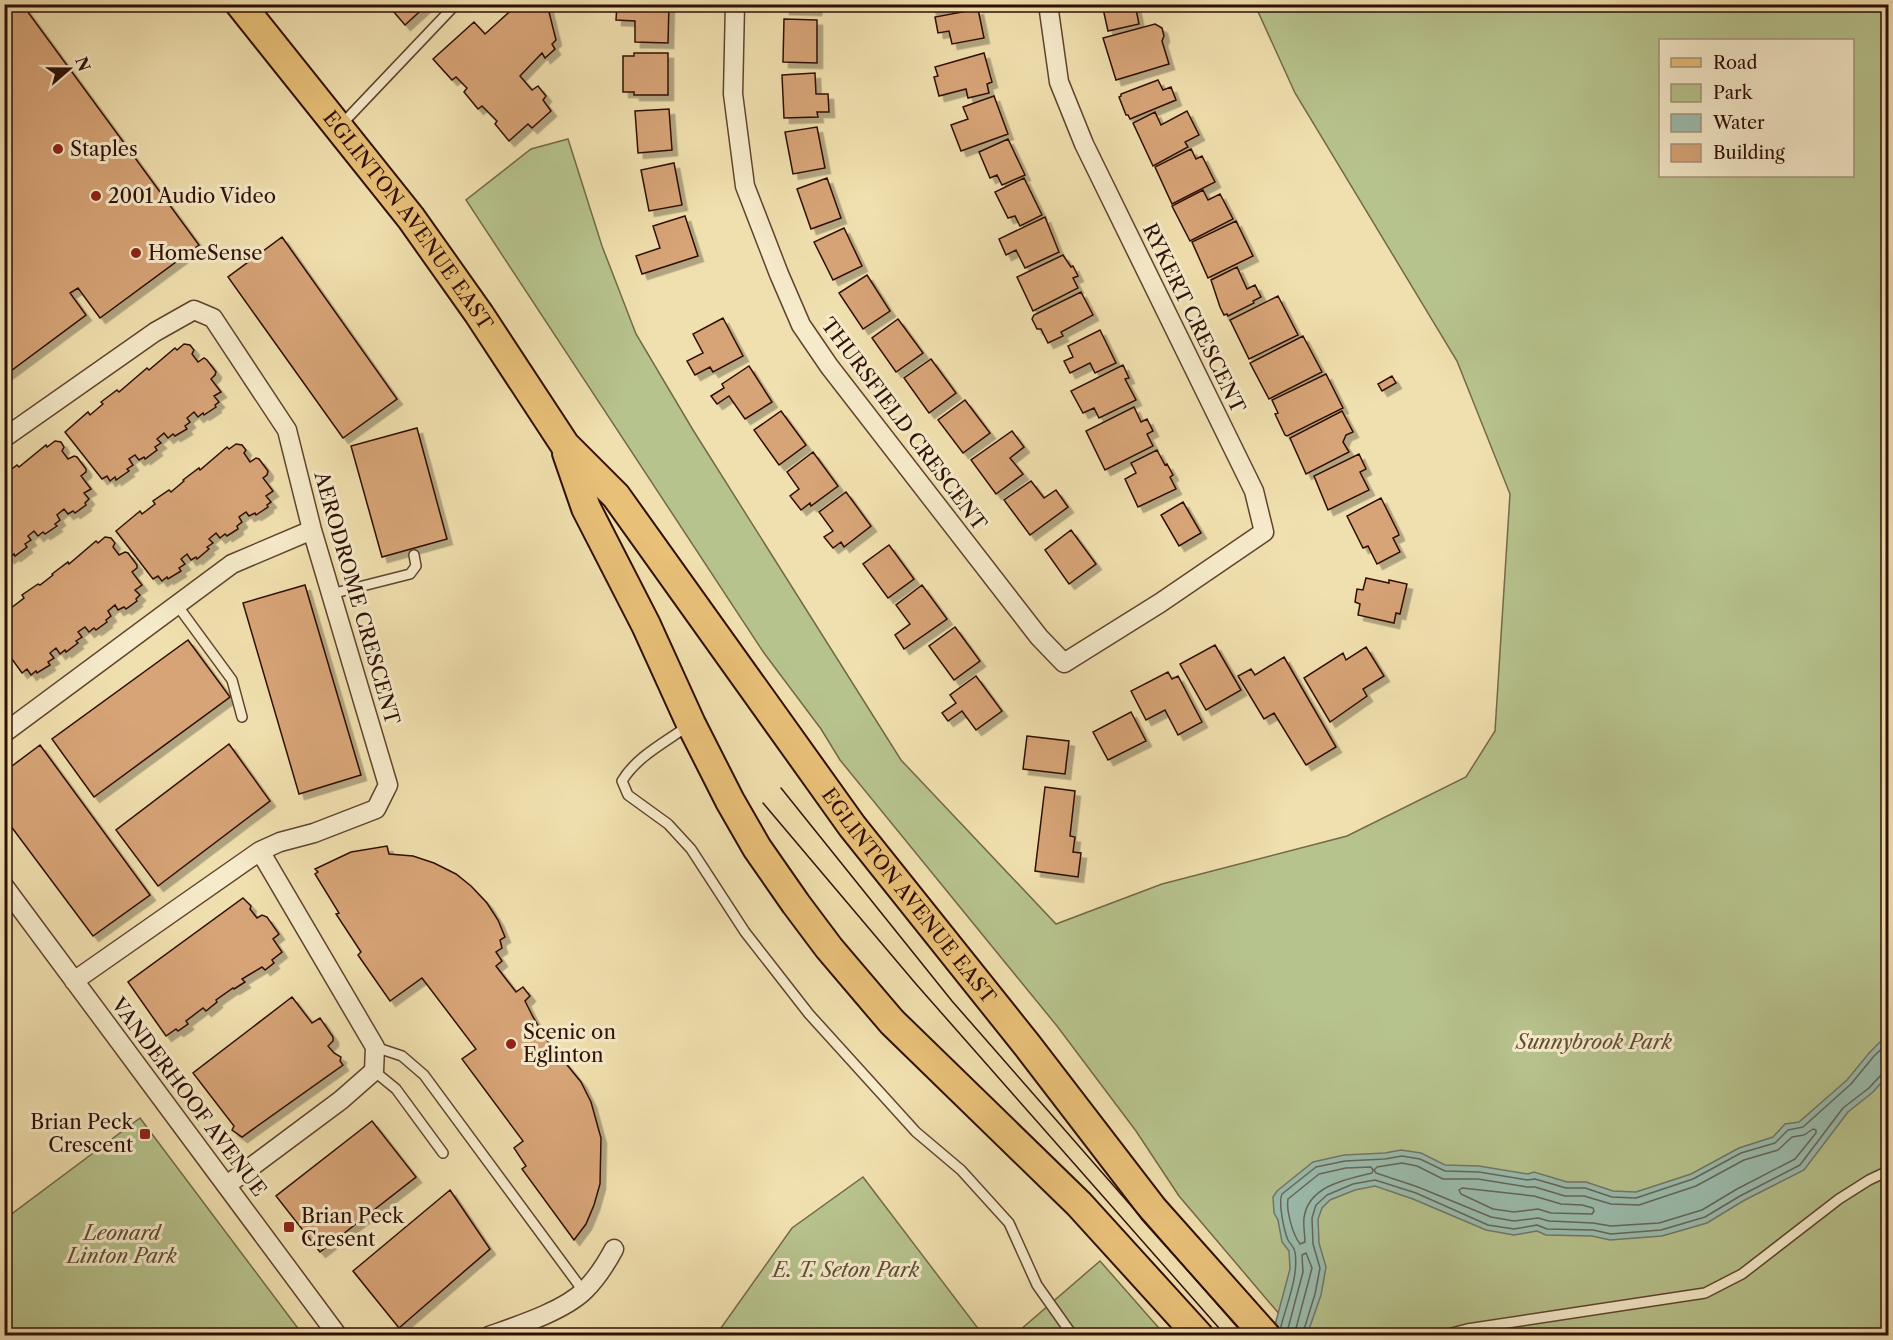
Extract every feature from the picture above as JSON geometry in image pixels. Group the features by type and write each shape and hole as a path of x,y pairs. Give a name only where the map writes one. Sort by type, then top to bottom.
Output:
{"main road":[{"name":"EGLINTON AVENUE EAST","path":"240,4 411,218 466,295 565,445 616,496 852,826 1027,1045 1153,1209 1266,1335"},
{"name":"EGLINTON AVENUE EAST","path":"565,445 586,508 646,626 691,724 757,848 829,948 892,1022 1079,1204 1199,1335"}],"street":[{"name":"THURSFIELD CRESCENT","path":"735,4 733,94 745,186 801,325 829,366 1039,637 1064,663 1160,603"},
{"name":"RYKERT CRESCENT","path":"1048,4 1059,82 1080,133 1254,490 1264,532 1160,603"},
{"name":"AERODROME CRESCENT","path":"4,438 154,332 194,309 213,318 287,430 312,530 388,785 376,809 260,851 74,981"},
{"path":"4,733 232,564 312,530"},
{"path":"227,1185 341,1100 374,1071 375,1047 260,851"},
{"name":"VANDERHOOF AVENUE","path":"4,886 338,1335"},
{"path":"489,1335 556,1309 584,1292 604,1268 614,1249"}],"lane":[{"path":"339,127 456,4"},
{"path":"332,594 410,574 416,566 414,555"},
{"path":"177,605 232,680 242,717"},
{"path":"691,724 629,769 622,781 628,795 668,824 691,849 745,932 809,1014 916,1132 960,1170 1009,1223 1037,1286 1073,1335"},
{"path":"375,1047 402,1056 424,1075 584,1292"},
{"path":"374,1071 396,1089 443,1153"},
{"path":"1440,1335 1705,1293 1742,1274 1839,1199 1888,1171"}],"green space":[{"name":"Sunnybrook Park","path":"1255,5 1888,5 1888,1335 1297,1335 1179,1196 1136,1131 1057,1026 840,760 821,729 764,653 466,200 531,149 568,139 602,246 636,334 693,430 901,760 1056,924 1162,884 1347,836 1466,777 1495,731 1510,494 1457,361 1295,93"},
{"name":"Leonard Linton Park","path":"140,1118 303,1335 5,1335 5,1219"},
{"name":"E. T. Seton Park","path":"863,1177 983,1335 716,1335 792,1228"},
{"path":"1100,1261 1165,1335 1013,1336"}],"water":[{"path":"1888,1034 1888,1075 1873,1092 1848,1112 1804,1170 1743,1201 1707,1223 1662,1236 1610,1240 1592,1236 1546,1235 1537,1231 1514,1235 1486,1230 1413,1199 1375,1186 1355,1190 1330,1200 1322,1208 1318,1219 1319,1243 1326,1267 1321,1295 1307,1335 1272,1336 1290,1269 1289,1251 1282,1242 1278,1220 1274,1213 1273,1197 1277,1191 1313,1162 1344,1155 1401,1150 1421,1153 1445,1165 1479,1166 1528,1174 1534,1172 1567,1182 1586,1182 1613,1191 1636,1192 1691,1174 1739,1148 1773,1137 1785,1124 1799,1122 1847,1080"}],"building":[{"path":"4,4 22,4 199,245 100,318 78,288 70,293 86,315 4,376"},
{"path":"387,4 428,4 405,25"},
{"path":"518,4 547,4 556,40 552,44 555,49 545,58 542,53 520,76 532,90 538,86 546,96 543,100 551,111 532,128 528,124 509,141 495,124 497,121 482,106 478,109 464,92 467,88 456,77 452,80 433,59 474,22 485,34"},
{"path":"617,4 669,4 668,43 635,42 635,21 616,20"},
{"path":"784,4 817,4 816,10 784,9"},
{"path":"930,4 977,4 931,10"},
{"path":"1102,4 1135,4 1139,24 1108,31"},
{"path":"978,9 984,38 952,44 949,31 938,33 935,17"},
{"path":"784,19 817,20 817,63 783,62"},
{"path":"1155,24 1162,28 1164,36 1162,41 1169,64 1116,80 1103,38"},
{"path":"634,53 668,53 668,95 634,95 634,92 623,92 623,56 634,56"},
{"path":"984,53 992,82 987,84 989,93 968,98 966,89 939,96 934,77 938,76 935,67"},
{"path":"815,73 816,94 828,94 829,112 817,112 818,117 784,118 782,75"},
{"path":"1158,80 1163,90 1171,87 1176,100 1130,119 1119,97 1121,94"},
{"path":"994,96 1008,134 961,151 951,125 968,119 963,107"},
{"path":"669,109 672,150 638,153 635,111"},
{"path":"1187,111 1199,135 1185,142 1188,147 1153,166 1133,123 1155,112 1161,125"},
{"path":"817,127 825,168 793,174 785,132"},
{"path":"1008,139 1025,175 1002,185 997,175 990,178 979,152"},
{"path":"1191,149 1196,159 1202,156 1215,182 1172,204 1155,167"},
{"path":"674,163 682,205 649,211 641,170"},
{"path":"827,178 841,218 811,229 797,189"},
{"path":"1024,178 1042,215 1020,226 1015,216 1008,218 995,192"},
{"path":"1203,190 1208,200 1220,194 1233,219 1190,241 1172,206"},
{"path":"685,216 698,256 642,274 636,256 660,248 653,226"},
{"path":"1045,217 1059,252 1025,268 1016,250 1006,255 999,239"},
{"path":"1236,221 1253,256 1208,278 1192,242"},
{"path":"844,228 862,266 833,280 814,242"},
{"path":"282,237 397,399 343,438 228,277"},
{"path":"1063,255 1078,276 1073,278 1078,288 1033,311 1017,277"},
{"path":"1237,267 1247,289 1255,285 1261,297 1228,316 1224,315 1220,307 1211,280"},
{"path":"867,275 890,311 863,329 839,293"},
{"path":"1081,292 1093,315 1061,332 1063,336 1048,343 1041,329 1037,329 1032,319 1034,315"},
{"path":"1278,296 1298,335 1249,359 1230,320"},
{"path":"723,318 743,356 713,372 710,367 695,375 687,361 703,353 693,334"},
{"path":"898,319 923,353 896,372 872,338"},
{"path":"1100,330 1116,363 1095,373 1090,363 1070,373 1064,361 1073,357 1068,346"},
{"path":"1303,336 1322,372 1269,399 1250,363"},
{"path":"184,344 190,345 194,350 192,354 198,362 204,358 216,372 211,379 221,392 214,396 219,402 215,405 216,407 198,417 194,412 187,418 190,422 185,426 187,429 175,436 173,434 168,438 164,433 157,439 161,443 155,447 157,450 145,459 144,457 139,460 135,455 129,459 133,465 127,469 129,471 116,480 115,477 110,481 107,476 102,479 65,432 88,412 90,415 103,404 101,402 117,390 119,392 147,368 149,370 175,348 177,350"},
{"path":"931,359 956,393 929,413 904,378"},
{"path":"1123,365 1129,378 1125,379 1136,400 1099,418 1094,408 1083,413 1071,391"},
{"path":"749,366 772,402 745,419 729,396 717,404 711,396 724,388 722,384"},
{"path":"1326,374 1343,408 1285,435 1275,414 1278,413 1272,400"},
{"path":"1392,376 1396,383 1382,391 1378,384"},
{"path":"965,400 990,433 963,453 938,420"},
{"path":"1134,407 1141,422 1147,419 1153,431 1147,434 1153,446 1105,470 1086,431"},
{"path":"781,411 806,445 779,465 754,430"},
{"path":"1342,411 1353,432 1346,435 1343,442 1349,452 1306,474 1290,438"},
{"path":"417,428 447,539 382,557 351,446"},
{"path":"1012,431 1024,447 1010,458 1023,474 996,494 971,460"},
{"path":"55,441 61,442 64,447 62,451 68,459 77,457 86,469 81,476 91,489 84,493 89,499 86,505 75,513 73,511 68,514 64,509 57,515 60,520 55,524 57,526 45,534 43,532 38,536 34,531 28,536 31,540 25,544 27,547 9,558 4,553 4,475"},
{"path":"236,444 242,445 246,450 244,453 250,462 256,458 259,459 268,471 263,478 273,491 266,496 271,502 267,505 268,507 256,515 255,513 249,516 246,512 239,517 242,522 237,526 238,529 227,536 225,534 220,538 216,533 209,539 213,543 207,547 209,549 197,559 196,557 191,560 187,554 181,559 185,564 179,568 181,571 162,581 158,576 153,579 116,531 140,511 142,514 155,504 153,501 169,490 171,492 183,480 199,468 200,470 227,447 229,449"},
{"path":"1157,450 1173,475 1170,477 1176,489 1138,507 1125,479 1136,473 1131,463"},
{"path":"813,452 838,486 811,506 810,503 801,510 790,496 799,489 787,472"},
{"path":"1359,454 1366,469 1360,472 1369,490 1328,510 1314,476"},
{"path":"1031,481 1044,498 1056,490 1068,507 1030,535 1004,500"},
{"path":"846,492 871,526 844,547 841,542 833,548 824,537 833,531 819,512"},
{"path":"1381,498 1398,532 1399,535 1393,538 1400,552 1377,564 1368,546 1363,548 1347,516"},
{"path":"1183,502 1201,533 1179,546 1161,515"},
{"path":"1071,530 1096,564 1069,584 1045,550"},
{"path":"105,537 111,538 115,543 113,547 119,555 128,553 137,565 132,572 142,585 135,590 140,595 137,601 126,609 124,607 118,610 115,605 108,611 111,616 106,620 107,622 96,630 94,628 89,632 85,627 78,632 82,637 66,652 65,650 60,654 56,648 50,653 54,658 48,662 50,665 31,675 27,669 22,673 4,648 4,609 9,605 11,608 24,598 22,595 38,584 40,585 96,541 98,543"},
{"path":"889,545 914,579 888,598 863,564"},
{"path":"1366,578 1407,584 1400,614 1396,613 1394,623 1358,615 1360,604 1355,602 1357,589 1363,590"},
{"path":"305,585 361,775 299,794 243,603"},
{"path":"922,585 947,619 904,649 895,635 910,624 896,605"},
{"path":"955,627 980,661 954,680 929,646"},
{"path":"188,640 230,697 94,797 52,739"},
{"path":"1215,645 1241,690 1206,710 1180,664"},
{"path":"1366,647 1384,676 1363,689 1367,696 1330,722 1304,678 1343,653 1346,660"},
{"path":"1284,657 1336,747 1306,765 1274,713 1264,719 1238,676 1251,669 1255,675"},
{"path":"1168,672 1172,679 1178,676 1202,722 1178,735 1165,710 1146,720 1131,691"},
{"path":"976,676 1002,711 976,730 962,711 948,721 942,713 956,703 950,695"},
{"path":"1131,712 1146,741 1108,760 1093,732"},
{"path":"1027,736 1069,741 1065,774 1023,769"},
{"path":"229,744 270,801 158,886 116,830"},
{"path":"40,745 150,895 93,936 4,817 4,772"},
{"path":"1045,787 1075,791 1070,836 1075,837 1073,852 1081,853 1078,877 1035,871"},
{"name":"Scenic on Eglinton","path":"387,846 389,854 413,856 456,874 487,903 505,937 500,940 502,948 496,952 502,961 496,966 516,992 523,987 530,996 525,1001 533,1017 546,1039 581,1082 591,1102 601,1138 600,1184 586,1224 574,1240 522,1169 526,1166 514,1148 523,1141 462,1059 476,1049 422,978 390,1001 358,955 361,952 336,914 339,913 315,874 318,872 315,869 351,852"},
{"path":"243,898 251,906 250,909 257,918 262,915 267,917 279,934 273,939 282,952 265,970 262,967 242,979 245,982 216,1000 217,1002 206,1011 203,1008 186,1021 188,1024 178,1031 176,1029 166,1036 128,982"},
{"path":"292,997 312,1023 320,1018 333,1037 333,1041 328,1046 341,1057 340,1061 343,1065 242,1137 232,1130 234,1126 193,1073"},
{"path":"372,1121 416,1177 320,1252 276,1196"},
{"path":"450,1190 490,1249 399,1328 353,1271"}],"tram line":[{"path":"781,788 952,1001 1245,1336"},
{"path":"763,803 916,984 1226,1336"}],"place":[{"name":"Staples","path":"58,149"},
{"name":"2001 Audio Video","path":"96,196"},
{"name":"HomeSense","path":"136,253"},
{"name":"Scenic on Eglinton","path":"511,1044"},
{"name":"Brian Peck Crescent","path":"145,1134"},
{"name":"Brian Peck Cresent","path":"289,1227"}]}
